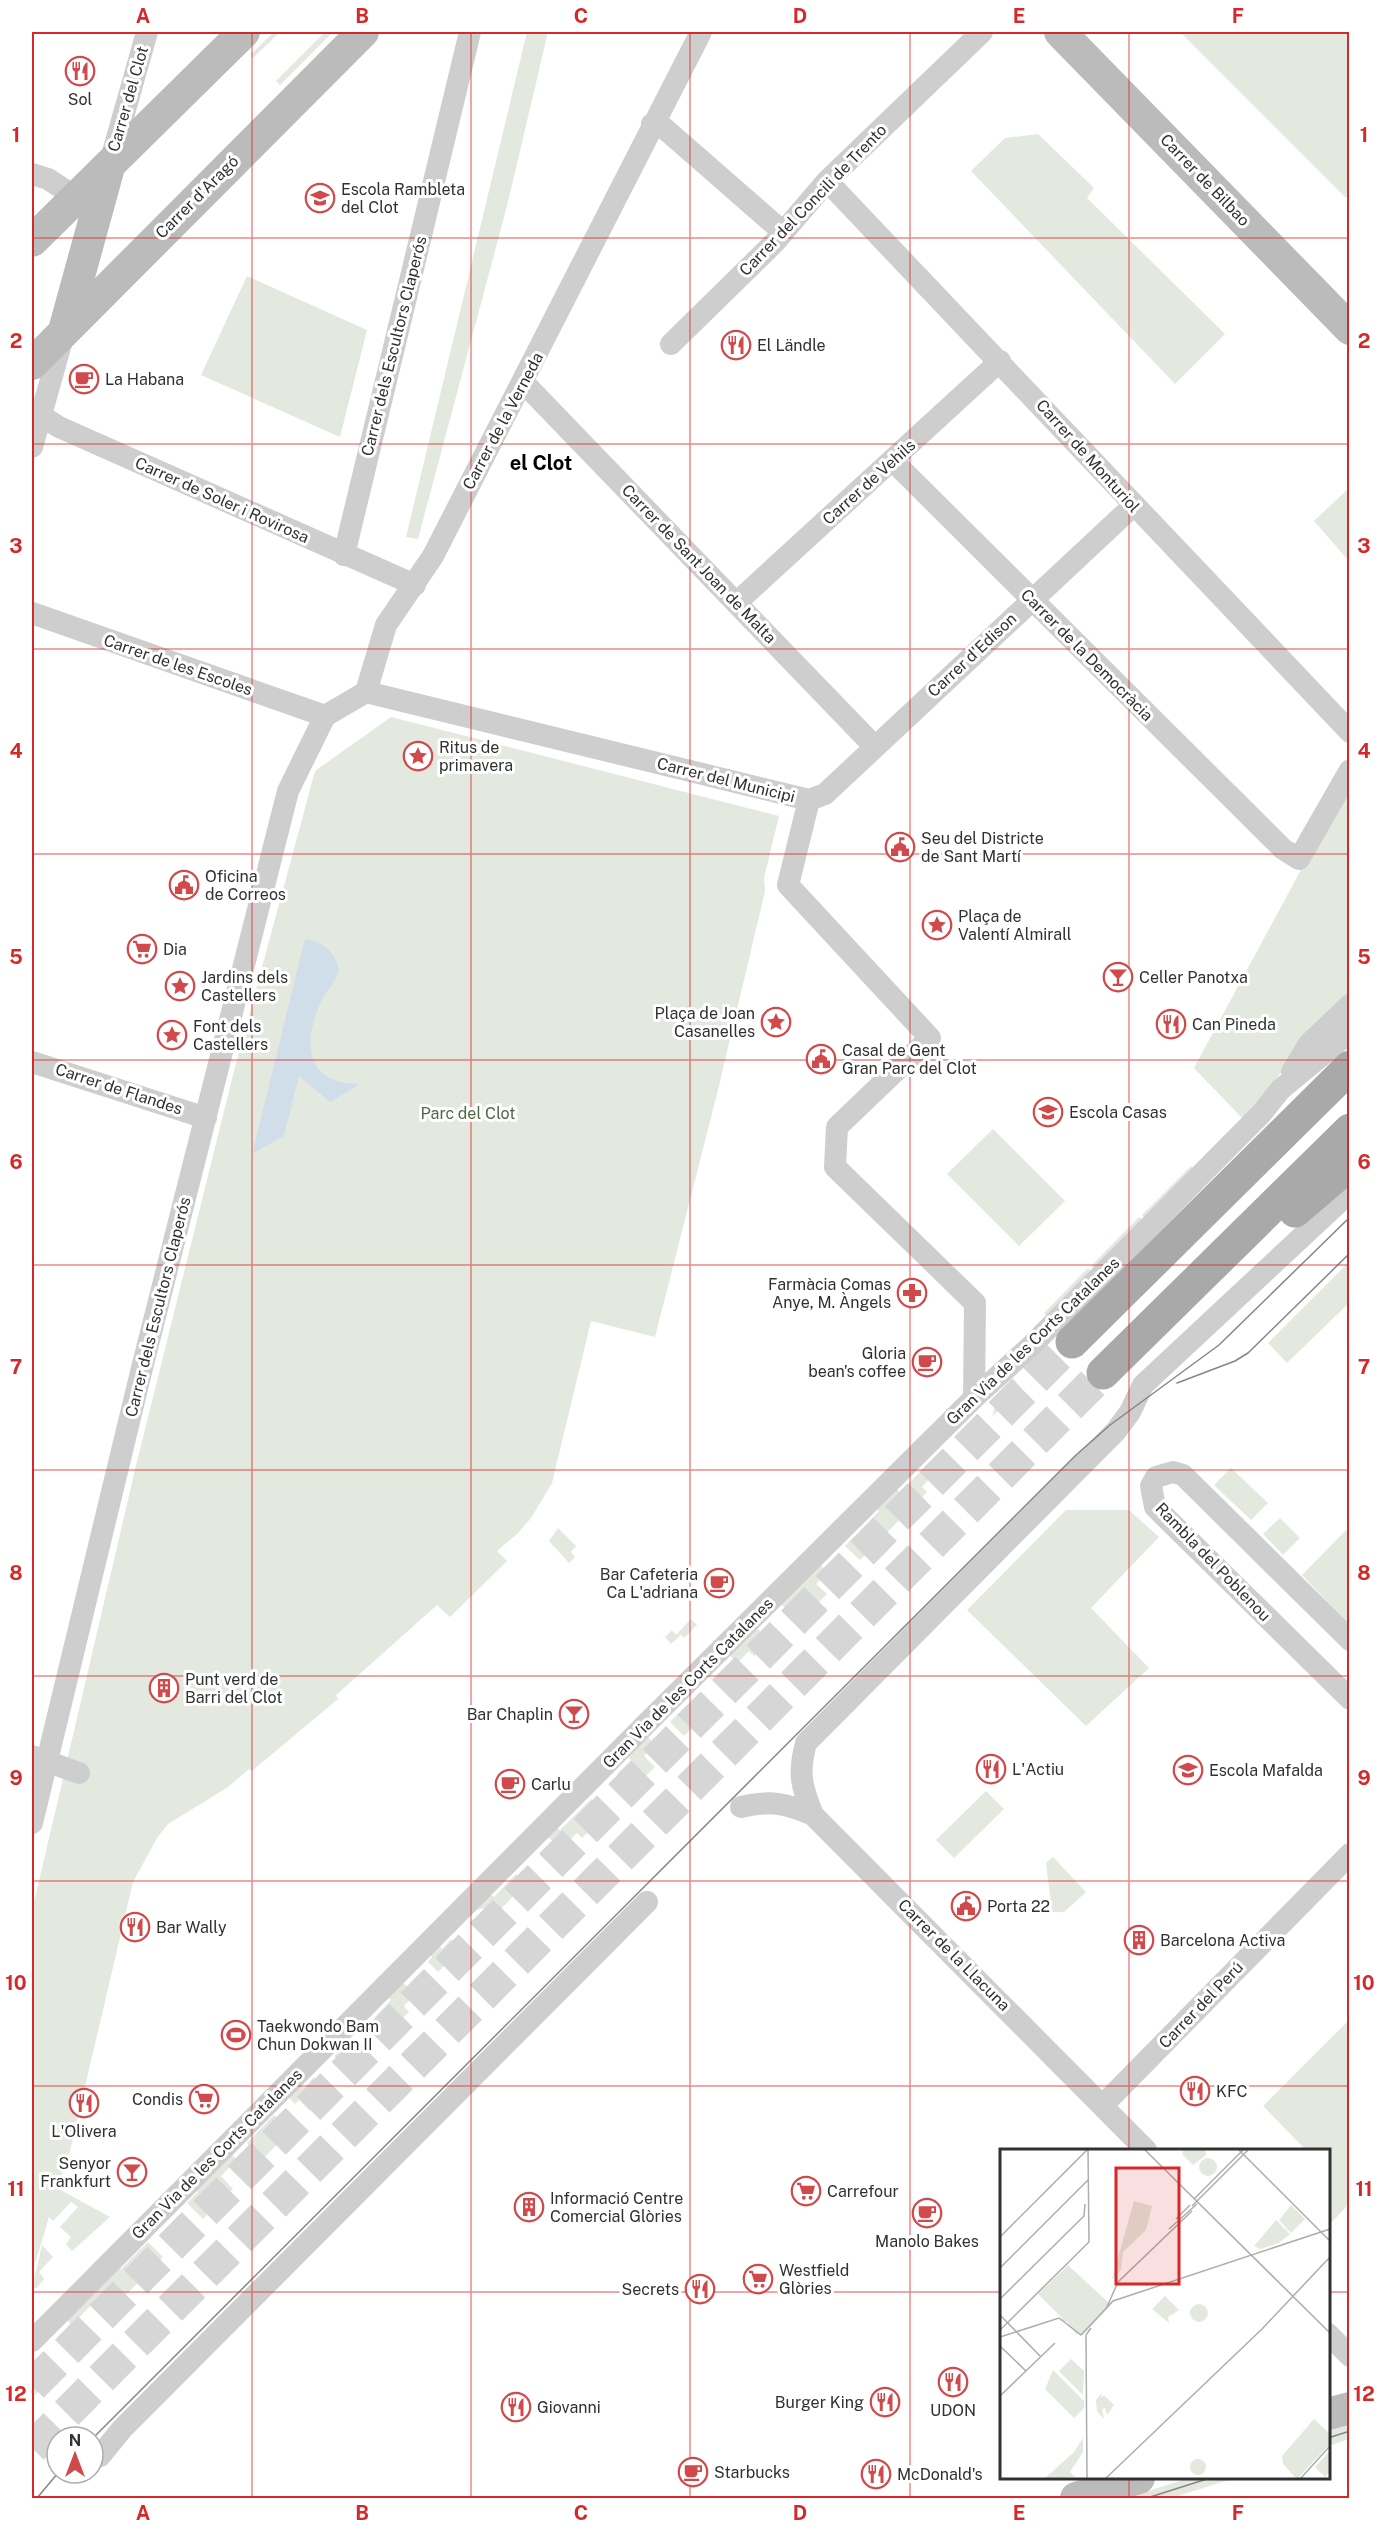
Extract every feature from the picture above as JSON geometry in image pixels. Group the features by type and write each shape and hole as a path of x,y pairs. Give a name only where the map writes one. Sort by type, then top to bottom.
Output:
{"main road":[{"name":"Gran Via de les Corts Catalanes","path":"1072,1342 1350,1067"},
{"path":"1103,1373 1165,1315 1350,1130"},
{"path":"1165,1315 1319,1192 1350,1164"}],"street":[{"name":"Carrer del Clot","path":"109,167 147,32"},
{"path":"32,241 244,32"},
{"name":"Carrer d'Aragó","path":"32,364 363,32"},
{"name":"Carrer dels Escultors Claperós","path":"344,555 470,32"},
{"name":"Carrer de la Verneda","path":"366,692 386,625 415,585 523,382 652,124 701,32"},
{"name":"Carrer del Concili de Trento","path":"671,344 783,231 827,181 981,32"},
{"name":"Carrer de Bilbao","path":"1060,32 1350,329"},
{"path":"652,124 664,128 783,231"},
{"path":"32,447 36,413 64,331 109,167"},
{"path":"32,174 48,179 77,198"},
{"name":"Carrer de Monturiol","path":"827,181 1000,361 1133,506 1350,732"},
{"name":"Carrer de Vehils","path":"736,603 1000,361"},
{"name":"Carrer de Sant Joan de Malta","path":"523,382 875,747"},
{"name":"Carrer de Soler i Rovirosa","path":"36,413 344,555 415,585"},
{"name":"Carrer de la Democràcia","path":"893,461 1283,849 1299,859 1350,770"},
{"name":"Carrer d'Edison","path":"809,800 825,794 1133,506"},
{"name":"Carrer de les Escoles","path":"32,613 325,716"},
{"path":"325,716 366,692"},
{"name":"Carrer del Municipi","path":"366,692 809,800 788,885 930,1038 837,1127 835,1167 975,1303 974,1398"},
{"name":"Carrer dels Escultors Claperós","path":"32,1823 38,1758 206,1118 288,791 325,716"},
{"path":"1281,1089 1309,1044 1350,1005"},
{"name":"Gran Via de les Corts Catalanes","path":"32,2341 974,1398 1033,1344 1261,1114 1281,1089 1350,1032"},
{"name":"Carrer de Flandes","path":"32,1062 206,1118"},
{"name":"Carrer de la Llacuna","path":"1144,2149 813,1815 801,1778 800,1766 806,1743 1116,1431 1131,1412 1143,1385 1350,1192"},
{"name":"Rambla del Poblenou","path":"1350,1640 1183,1475 1173,1472 1156,1477 1151,1486 1155,1507 1350,1699"},
{"path":"38,1758 79,1773"},
{"path":"741,1808 764,1802 787,1804 813,1815"},
{"name":"Carrer del Perú","path":"1103,2105 1350,1854"},
{"path":"105,2450 138,2413 647,1902"},
{"path":"1330,2335 1350,2356"},
{"path":"1330,2414 1350,2408"},
{"path":"1076,2499 1136,2479"}],"green space":[{"path":"274,32 280,32 253,58 250,55"},
{"path":"325,32 333,32 280,85 276,81"},
{"path":"527,32 548,32 507,206 418,539 406,537"},
{"path":"1180,32 1349,32 1349,197 1345,197"},
{"path":"1038,134 1094,188 1087,198 1225,334 1175,384 971,171 1005,138"},
{"path":"247,276 367,330 340,437 201,375"},
{"path":"1349,488 1349,561 1314,521"},
{"name":"Parc del Clot","path":"391,717 779,816 764,878 765,891 718,1090 655,1337 591,1321 552,1483 531,1518 497,1551 507,1561 450,1617 437,1605 336,1695 338,1699 252,1771 249,1769 228,1787 168,1824 157,1838 133,1882 69,2155 57,2188 110,2217 72,2251 66,2244 71,2237 60,2227 78,2207 71,2202 53,2221 49,2217 32,2274 32,1911 134,1474 234,1071 315,771"},
{"path":"1349,786 1349,994 1310,1035 1244,1120 1194,1068 1343,792"},
{"path":"993,1129 1065,1201 1019,1246 947,1174"},
{"path":"1191,1166 1194,1169 1145,1218 1142,1215"},
{"path":"1139,1217 1143,1220 1094,1269 1091,1266"},
{"path":"1349,1262 1349,1303 1287,1363 1268,1343"},
{"path":"1088,1268 1091,1271 1047,1316 1044,1313"},
{"path":"1013,1378 1021,1388 992,1417 999,1392"},
{"path":"924,1468 932,1476 922,1487 927,1492 860,1560 845,1546 879,1511 875,1508 895,1488 900,1492"},
{"path":"1231,1468 1268,1503 1251,1520 1214,1485"},
{"path":"1066,1510 1129,1510 1159,1537 1091,1608 1149,1668 1086,1726 967,1610"},
{"path":"1280,1518 1300,1538 1283,1555 1263,1534"},
{"path":"1349,1527 1349,1625 1302,1575"},
{"path":"558,1528 576,1546 571,1552 575,1557 569,1563 549,1541"},
{"path":"818,1563 828,1572 816,1584 827,1594 806,1615 796,1605 789,1612 779,1602"},
{"path":"691,1619 697,1625 684,1638 681,1635 671,1644 665,1637 672,1630 676,1635"},
{"path":"755,1626 770,1641 754,1656 749,1651 737,1663 728,1653"},
{"path":"683,1709 697,1723 684,1736 670,1722"},
{"path":"646,1735 655,1744 644,1756 655,1767 636,1786 630,1780 626,1783 617,1774 631,1760 627,1755"},
{"path":"986,1791 1004,1809 954,1858 936,1840"},
{"path":"591,1799 606,1814 582,1838 577,1833 560,1849 546,1834 555,1825 560,1830"},
{"path":"1053,1857 1086,1892 1064,1912 1052,1912 1046,1863"},
{"path":"516,1874 525,1884 492,1918 482,1908 479,1910 474,1906 488,1892 494,1897"},
{"path":"451,1939 461,1949 438,1972 428,1962 432,1957 428,1952 437,1943 442,1949"},
{"path":"400,1980 415,1994 404,2006 409,2012 389,2031 375,2017 391,2000 386,1994"},
{"path":"1349,2020 1349,2204 1330,2224 1330,2149 1305,2149 1263,2106"},
{"path":"352,2029 356,2033 350,2039 366,2055 356,2065 348,2058 342,2064 334,2056 341,2050 336,2045"},
{"path":"314,2077 329,2092 310,2111 299,2100 295,2104 287,2096 299,2084 304,2088"},
{"path":"274,2115 290,2131 257,2165 252,2160 258,2154 247,2143"},
{"path":"229,2152 237,2160 221,2176 233,2189 203,2219 187,2203 198,2192 193,2187"},
{"path":"148,2242 163,2257 111,2310 98,2298 72,2325 64,2317 116,2264 121,2269"},
{"path":"42,2245 53,2257 39,2272 44,2279 37,2288 32,2288"},
{"path":"40,2362 54,2376 34,2396 32,2394 32,2371"},
{"path":"1349,2424 1349,2439 1330,2446 1330,2430"},
{"path":"1186,2479 1232,2479 1171,2498 1126,2498"}],"shaded area":[{"path":"305,939 327,948 335,958 339,970 321,1001 314,1022 311,1050 314,1061 320,1071 329,1078 360,1084 330,1102 299,1076 284,1136 252,1154"}],"tunnel":[{"path":"32,2386 1072,1342"},
{"path":"32,2448 1103,1373"}],"tram line":[{"path":"105,2426 1076,1455 1110,1425 1219,1345 1350,1217"},
{"path":"1177,1383 1235,1361 1248,1353 1350,1253"},
{"path":"1330,2437 1350,2431"},
{"path":"1147,2498 1207,2479"},
{"path":"37,2498 48,2485"}],"place":[{"name":"Sol","path":"80,71"},
{"name":"Escola Rambleta del Clot","path":"320,198"},
{"name":"El Ländle","path":"736,345"},
{"name":"La Habana","path":"84,379"},
{"name":"Ritus de primavera","path":"418,756"},
{"name":"Seu del Districte de Sant Martí","path":"900,847"},
{"name":"Oficina de Correos","path":"184,885"},
{"name":"Plaça de Valentí Almirall","path":"937,925"},
{"name":"Dia","path":"142,949"},
{"name":"Celler Panotxa","path":"1118,977"},
{"name":"Jardins dels Castellers","path":"180,986"},
{"name":"Plaça de Joan Casanelles","path":"776,1022"},
{"name":"Can Pineda","path":"1171,1024"},
{"name":"Font dels Castellers","path":"172,1035"},
{"name":"Casal de Gent Gran Parc del Clot","path":"821,1059"},
{"name":"Escola Casas","path":"1048,1112"},
{"name":"Farmàcia Comas Anye, M. Àngels","path":"912,1293"},
{"name":"Gloria bean's coffee","path":"927,1362"},
{"name":"Bar Cafeteria Ca L'adriana","path":"719,1583"},
{"name":"Punt verd de Barri del Clot","path":"164,1688"},
{"name":"Bar Chaplin","path":"574,1714"},
{"name":"L'Actiu","path":"991,1769"},
{"name":"Escola Mafalda","path":"1188,1770"},
{"name":"Carlu","path":"510,1784"},
{"name":"Porta 22","path":"966,1906"},
{"name":"Bar Wally","path":"135,1927"},
{"name":"Barcelona Activa","path":"1139,1940"},
{"name":"Taekwondo Bam Chun Dokwan II","path":"236,2035"},
{"name":"KFC","path":"1195,2091"},
{"name":"Condis","path":"204,2099"},
{"name":"L'Olivera","path":"84,2103"},
{"name":"Senyor Frankfurt","path":"132,2172"},
{"name":"Carrefour","path":"806,2191"},
{"name":"Informació Centre Comercial Glòries","path":"529,2207"},
{"name":"Manolo Bakes","path":"927,2213"},
{"name":"Westfield Glòries","path":"758,2279"},
{"name":"Secrets","path":"700,2289"},
{"name":"UDON","path":"953,2382"},
{"name":"Burger King","path":"885,2402"},
{"name":"Giovanni","path":"516,2407"},
{"name":"Starbucks","path":"693,2472"},
{"name":"McDonald's","path":"876,2474"}],"district":[{"name":"el Clot","path":"541,463"}]}
